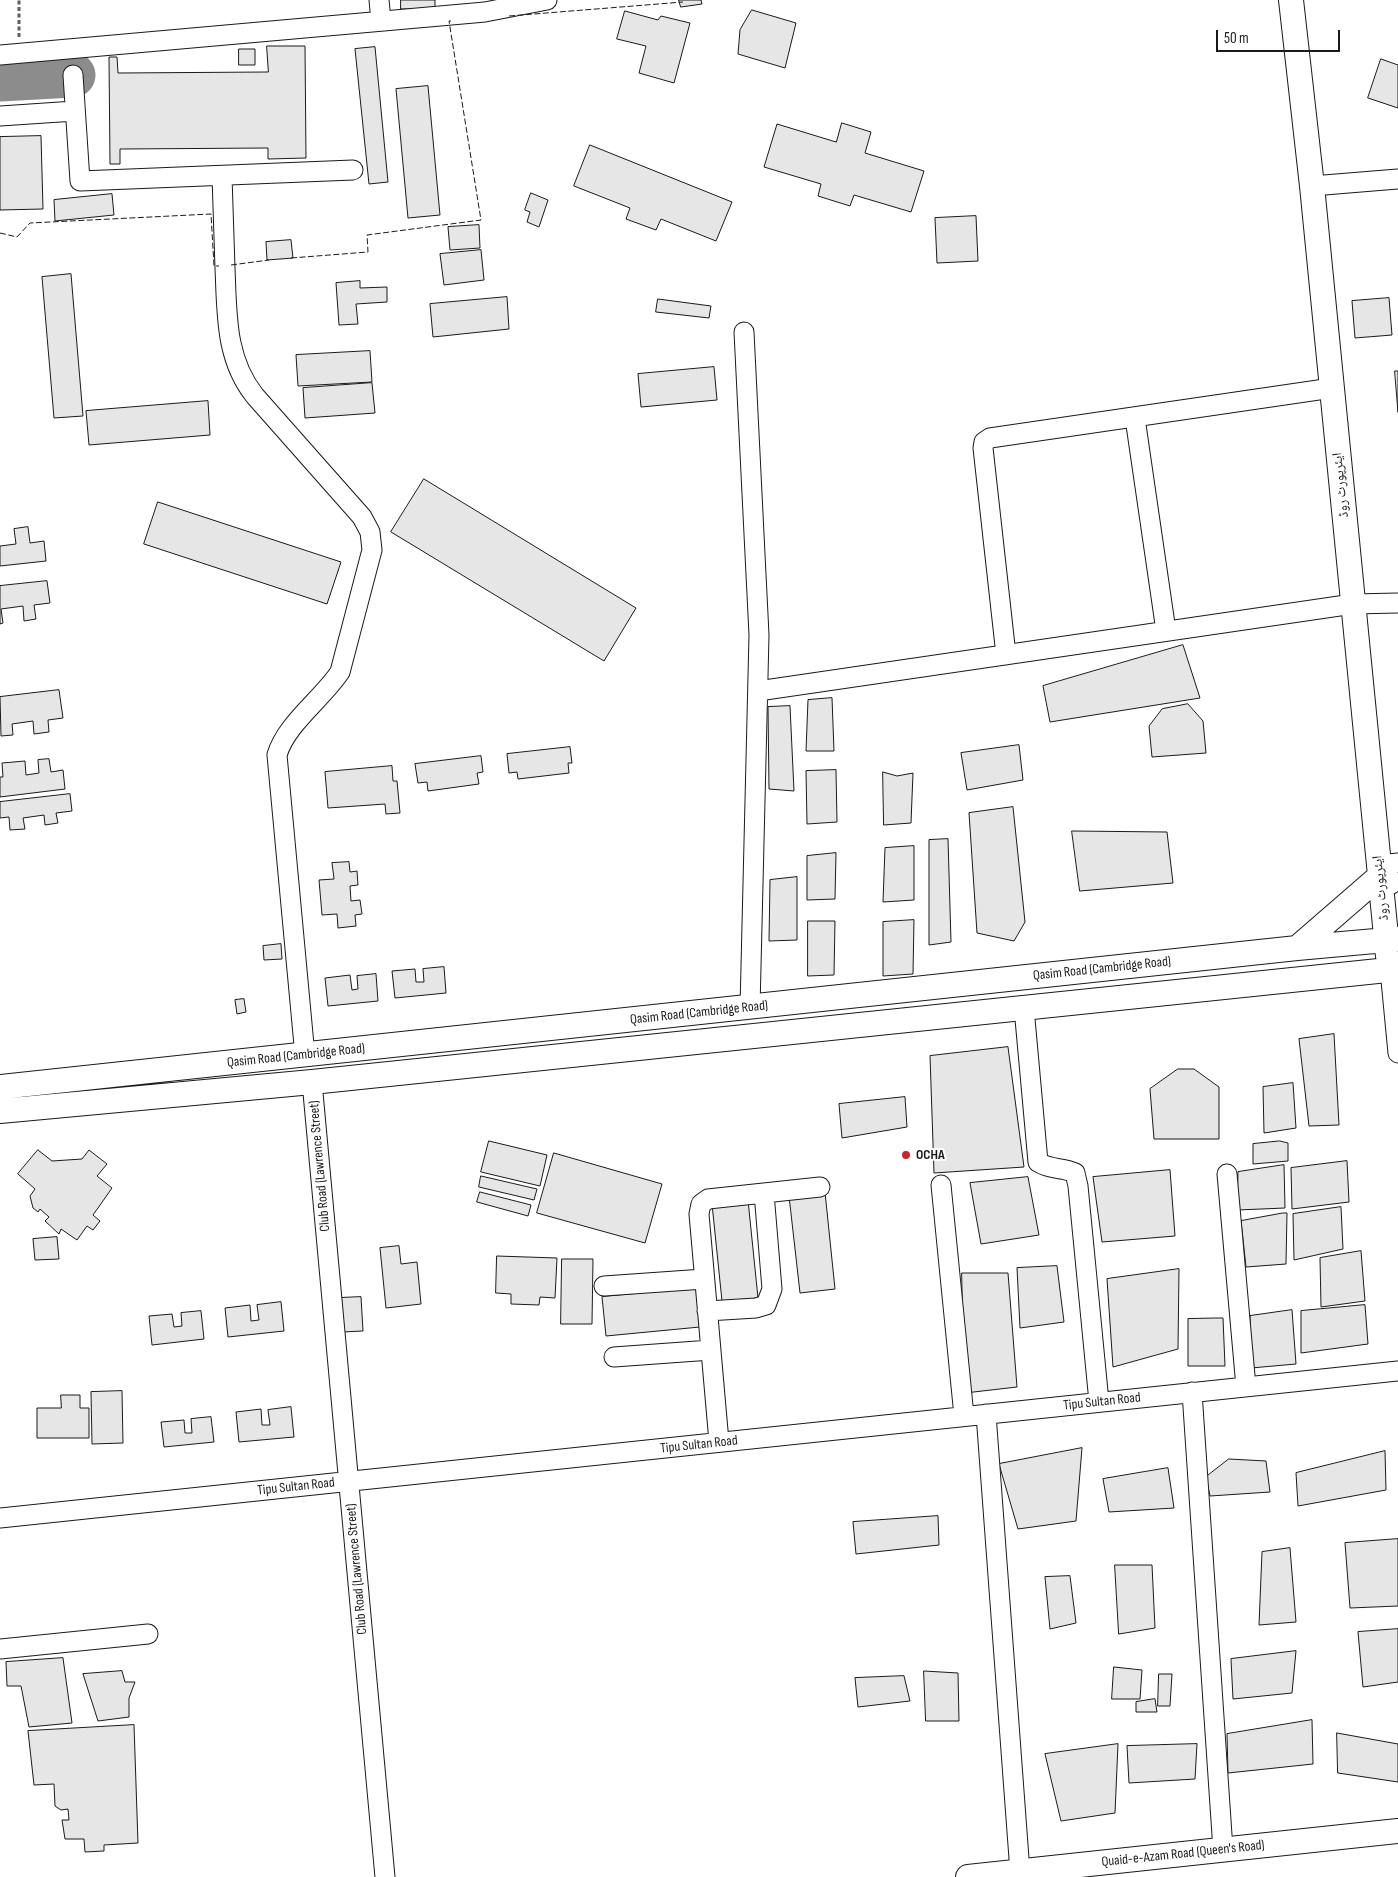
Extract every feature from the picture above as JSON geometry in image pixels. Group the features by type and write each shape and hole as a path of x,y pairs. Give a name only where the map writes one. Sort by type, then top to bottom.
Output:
{"main road":[{"name":"ایئرپورٹ روڈ","path":"1291,0 1312,186 1353,604 1389,872 1394,969"},
{"path":"1297,948 1389,872"},
{"name":"Qasim Road (Cambridge Road)","path":"0,1087 305,1056 1297,948 1392,940"},
{"name":"Qasim Road (Cambridge Road)","path":"0,1111 312,1082 1394,969"},
{"name":"Quaid-e-Azam Road (Queen's Road)","path":"968,1877 1398,1831"}],"street":[{"path":"379,0 381,21"},
{"path":"9,54 484,12 548,0"},
{"path":"73,75 80,180 353,170"},
{"path":"0,116 75,111"},
{"path":"222,176 228,329 234,359 244,383 362,518 370,532 372,550 340,672 330,687 281,741 277,754 305,1056"},
{"path":"1312,186 1398,178"},
{"path":"744,332 759,635 750,1008"},
{"path":"1006,655 983,448 984,442 990,438 1332,388"},
{"path":"1135,418 1166,632"},
{"path":"758,691 1353,604 1398,603"},
{"path":"1394,969 1398,1053"},
{"path":"1024,1008 1038,1162 1046,1167 1068,1169 1075,1173 1078,1186 1099,1402"},
{"name":"Club Road (Lawrence Street)","path":"312,1082 385,1877"},
{"path":"1227,1174 1246,1387"},
{"path":"941,1185 964,1416"},
{"path":"719,1442 699,1214 701,1204 708,1199 820,1187"},
{"path":"707,1311 756,1308 766,1304 772,1289 764,1193"},
{"path":"604,1286 704,1279"},
{"path":"614,1357 710,1350"},
{"name":"Tipu Sultan Road","path":"0,1518 1398,1371"},
{"path":"1192,1392 1223,1850"},
{"path":"986,1414 1020,1872"},
{"path":"0,1649 148,1634"}],"path":[{"path":"9,54 20,0"}],"building":[{"path":"401,0 435,0 435,9 401,9"},
{"path":"679,0 701,0 702,4 681,7"},
{"path":"752,10 796,23 785,68 738,54 740,30"},
{"path":"625,11 658,20 661,16 690,23 674,83 639,73 646,46 617,39"},
{"path":"267,46 305,46 306,158 268,159 268,148 120,149 120,164 110,164 109,57 117,57 118,73 268,72"},
{"path":"375,47 388,182 369,184 355,49"},
{"path":"239,49 255,49 255,65 239,65"},
{"path":"1381,59 1398,65 1398,108 1368,98"},
{"path":"428,86 440,215 408,218 396,89"},
{"path":"842,123 871,132 865,153 924,171 911,212 854,195 850,206 818,196 821,184 764,167 777,124 836,142"},
{"path":"41,136 43,209 0,210 0,137"},
{"path":"590,145 732,202 716,241 661,219 656,230 626,219 630,208 574,186"},
{"path":"531,193 548,200 539,227 527,222 530,212 525,210"},
{"path":"112,194 114,215 55,221 54,200"},
{"path":"976,216 978,261 937,263 935,218"},
{"path":"479,225 480,248 450,250 448,227"},
{"path":"291,240 293,258 267,260 266,242"},
{"path":"481,250 484,280 444,285 440,254"},
{"path":"71,274 83,416 54,418 42,277"},
{"path":"360,281 360,288 387,287 387,302 356,304 358,324 339,325 336,283"},
{"path":"507,297 509,329 433,337 430,304"},
{"path":"1389,298 1392,335 1355,338 1352,301"},
{"path":"658,299 711,306 709,318 656,312"},
{"path":"370,351 372,382 298,386 296,355"},
{"path":"714,367 717,400 641,407 638,374"},
{"path":"1395,371 1398,371 1398,412"},
{"path":"372,383 375,413 305,418 303,388"},
{"path":"208,401 210,435 89,445 86,411"},
{"path":"424,479 636,608 604,661 391,532"},
{"path":"158,502 341,562 327,604 144,544"},
{"path":"28,527 30,543 44,541 46,561 0,566 0,546 16,544 14,529"},
{"path":"47,581 50,603 34,605 36,619 24,621 23,606 1,609 3,623 0,624 0,586"},
{"path":"1183,645 1200,698 1050,722 1043,686"},
{"path":"59,690 63,718 48,720 49,732 34,734 33,721 12,724 13,735 1,736 0,697"},
{"path":"832,698 834,751 806,751 808,700"},
{"path":"1188,704 1203,721 1206,753 1152,757 1149,726 1162,709"},
{"path":"790,706 794,791 769,789 768,707"},
{"path":"1019,745 1023,780 967,790 961,753"},
{"path":"570,747 572,763 568,763 569,773 518,779 517,772 509,773 507,754"},
{"path":"481,756 483,772 477,773 479,784 428,791 427,782 418,783 415,764"},
{"path":"49,759 51,772 63,770 65,789 0,797 0,777 3,777 2,763 25,761 26,775 39,773 38,760"},
{"path":"392,766 393,781 397,781 400,813 386,814 385,804 328,808 325,772"},
{"path":"836,770 837,822 807,824 806,771"},
{"path":"883,772 897,776 913,773 911,823 884,825"},
{"path":"70,794 72,811 56,813 58,823 45,825 44,815 23,818 25,829 10,830 9,817 0,818 0,802"},
{"path":"1013,807 1025,922 1014,941 977,933 969,813"},
{"path":"1072,831 1167,832 1173,883 1080,891"},
{"path":"948,839 951,942 929,945 929,840"},
{"path":"914,846 914,900 883,902 885,848"},
{"path":"836,853 835,899 807,900 807,856"},
{"path":"349,862 350,872 357,871 358,885 350,886 351,901 360,900 362,914 355,915 356,926 338,928 337,914 322,915 319,880 334,879 332,863"},
{"path":"797,877 797,940 769,941 770,880"},
{"path":"914,920 913,974 883,976 883,922"},
{"path":"808,921 835,921 834,975 808,976"},
{"path":"281,944 282,959 264,960 263,946"},
{"path":"444,967 446,993 395,998 392,971 415,969 416,982 424,982 423,969"},
{"path":"376,974 378,1001 328,1006 325,978 350,975 352,990 358,989 357,976"},
{"path":"244,999 246,1012 237,1014 235,1000"},
{"path":"1334,1034 1339,1125 1309,1126 1299,1039"},
{"path":"1008,1047 1024,1167 934,1173 930,1056"},
{"path":"1178,1069 1194,1069 1219,1087 1219,1139 1154,1139 1150,1089"},
{"path":"1293,1083 1296,1128 1264,1133 1263,1087"},
{"path":"905,1097 907,1127 842,1138 839,1104"},
{"path":"489,1141 547,1155 540,1186 481,1172"},
{"path":"1280,1141 1288,1143 1288,1161 1253,1164 1253,1144"},
{"path":"38,1150 52,1161 82,1159 89,1150 107,1164 97,1176 112,1188 93,1215 100,1221 93,1230 87,1226 77,1240 61,1229 59,1234 45,1221 49,1217 40,1209 38,1212 33,1208 30,1196 35,1189 18,1174"},
{"path":"554,1153 662,1184 645,1243 537,1213"},
{"path":"1347,1161 1349,1202 1292,1209 1291,1168"},
{"path":"1284,1165 1285,1208 1237,1210 1238,1172"},
{"path":"1170,1170 1175,1236 1102,1242 1093,1177"},
{"path":"481,1176 537,1189 534,1200 479,1187"},
{"path":"1028,1177 1039,1235 981,1244 970,1183"},
{"path":"480,1192 531,1205 528,1216 477,1202"},
{"path":"825,1192 835,1289 800,1293 789,1196"},
{"path":"748,1200 758,1298 722,1301 712,1204"},
{"path":"1341,1207 1343,1249 1294,1260 1293,1214"},
{"path":"1287,1213 1286,1264 1246,1267 1241,1221"},
{"path":"57,1237 59,1259 35,1260 33,1239"},
{"path":"399,1246 401,1264 417,1262 421,1304 386,1308 380,1248"},
{"path":"1361,1251 1365,1301 1321,1307 1320,1258"},
{"path":"497,1256 557,1258 555,1298 540,1297 539,1305 511,1304 511,1294 496,1293"},
{"path":"562,1259 593,1259 592,1324 561,1324"},
{"path":"1057,1266 1064,1322 1020,1328 1017,1268"},
{"path":"1179,1269 1178,1349 1113,1367 1107,1279"},
{"path":"962,1273 1008,1273 1017,1387 965,1393"},
{"path":"696,1288 700,1327 606,1336 602,1297"},
{"path":"361,1297 363,1331 342,1332 339,1298"},
{"path":"281,1302 284,1331 228,1337 225,1308 250,1305 251,1321 259,1320 257,1305"},
{"path":"1365,1305 1368,1344 1301,1353 1301,1311"},
{"path":"1292,1310 1296,1364 1251,1368 1250,1316"},
{"path":"201,1311 204,1339 152,1345 149,1316 172,1314 174,1327 182,1326 181,1313"},
{"path":"1223,1318 1225,1366 1188,1366 1188,1319"},
{"path":"122,1391 123,1443 92,1444 91,1392"},
{"path":"61,1395 80,1395 80,1408 89,1408 89,1438 37,1438 37,1408 61,1408"},
{"path":"291,1407 294,1437 239,1442 236,1412 261,1409 262,1425 270,1425 268,1410"},
{"path":"211,1417 214,1442 164,1447 161,1422 184,1420 185,1433 192,1433 191,1419"},
{"path":"1082,1448 1076,1521 1018,1529 999,1464"},
{"path":"1385,1451 1386,1490 1298,1506 1296,1473"},
{"path":"1229,1459 1266,1461 1270,1492 1210,1496 1206,1477"},
{"path":"1168,1468 1174,1508 1109,1512 1103,1479"},
{"path":"938,1516 939,1545 856,1554 853,1522"},
{"path":"1398,1539 1398,1606 1350,1608 1345,1543"},
{"path":"1290,1548 1296,1622 1259,1625 1262,1552"},
{"path":"1115,1565 1152,1565 1155,1628 1119,1634"},
{"path":"1070,1576 1076,1623 1050,1629 1045,1577"},
{"path":"1398,1629 1398,1682 1363,1687 1358,1632"},
{"path":"1296,1651 1292,1693 1233,1699 1231,1659"},
{"path":"63,1658 72,1723 29,1727 21,1686 7,1686 6,1662"},
{"path":"1114,1667 1142,1670 1140,1699 1112,1699"},
{"path":"122,1671 125,1682 135,1682 129,1698 129,1717 98,1721 83,1674"},
{"path":"924,1671 958,1673 959,1721 926,1721"},
{"path":"1159,1674 1172,1674 1170,1706 1158,1706"},
{"path":"904,1676 910,1701 858,1707 855,1678"},
{"path":"1155,1699 1157,1712 1136,1712 1136,1702"},
{"path":"1312,1720 1313,1764 1228,1773 1227,1734"},
{"path":"134,1725 138,1843 104,1845 104,1851 85,1852 84,1839 65,1839 62,1820 69,1820 68,1809 61,1810 55,1806 54,1784 34,1785 28,1731"},
{"path":"1337,1733 1398,1744 1398,1782 1338,1773"},
{"path":"1118,1744 1115,1813 1061,1821 1045,1754"},
{"path":"1197,1744 1195,1779 1129,1783 1127,1746"}],"taxiway":[{"path":"0,79 73,75"}],"fence":[{"path":"509,16 683,2"},
{"path":"291,258 368,252 367,235 481,220 449,21 451,21"},
{"path":"0,233 17,237 30,223 211,214 214,266 219,266"},
{"path":"231,265 269,260"}],"place":[{"name":"OCHA","path":"906,1155"}]}
